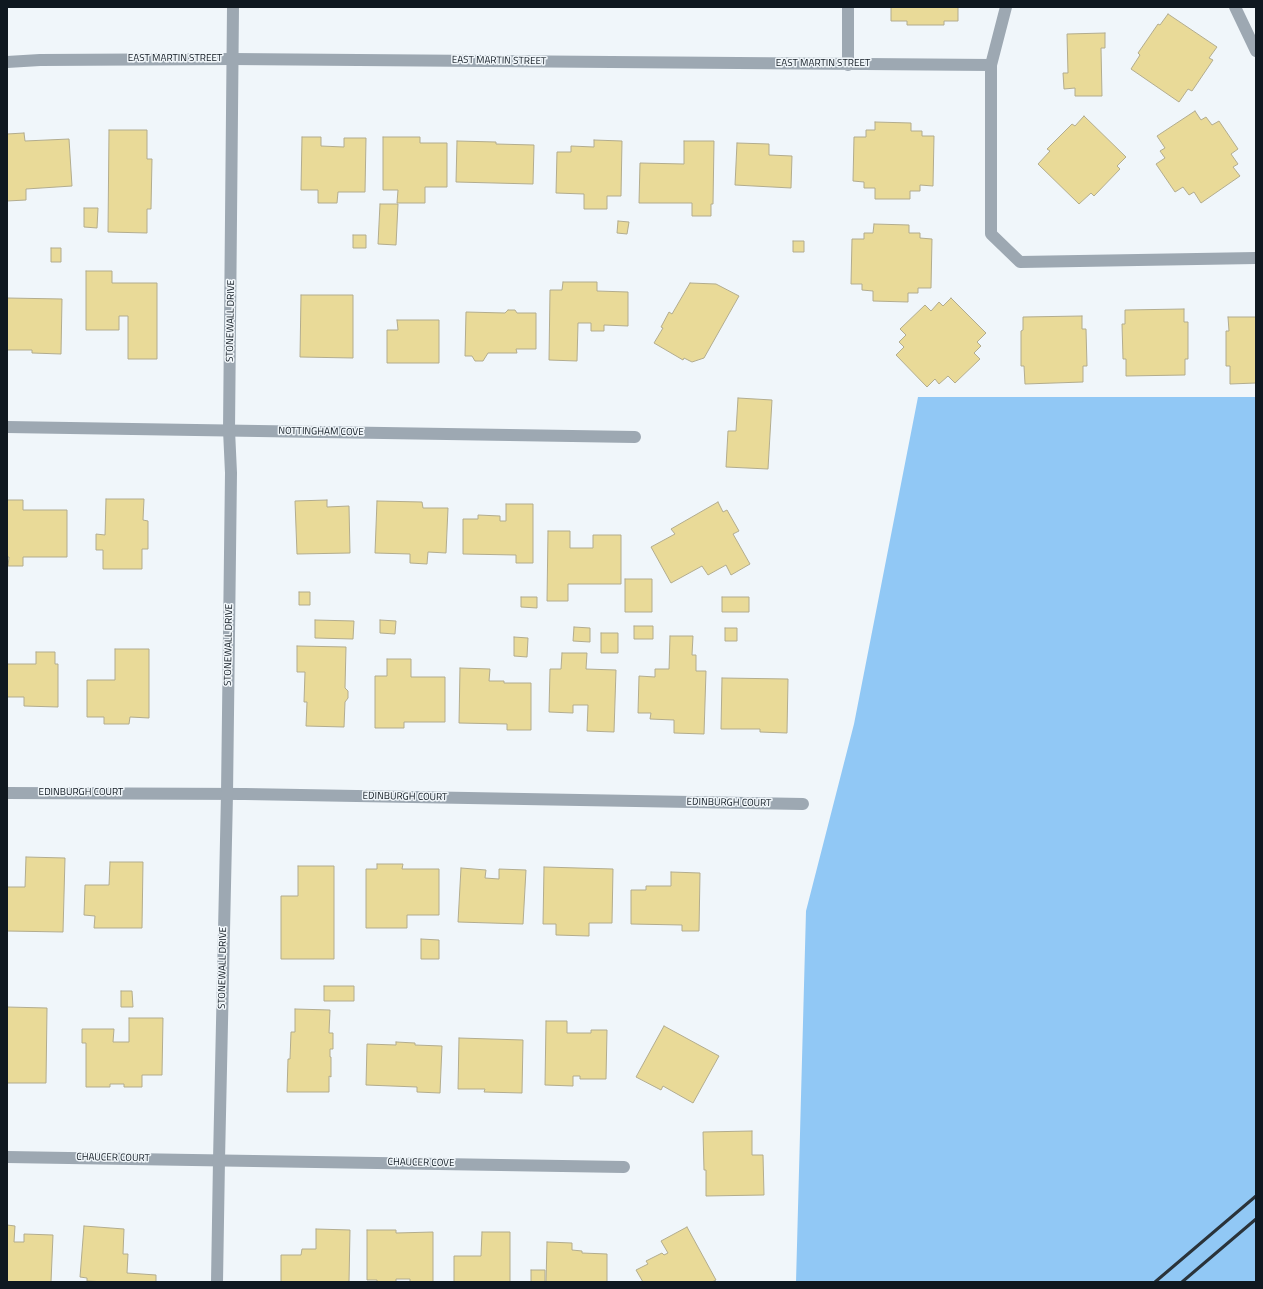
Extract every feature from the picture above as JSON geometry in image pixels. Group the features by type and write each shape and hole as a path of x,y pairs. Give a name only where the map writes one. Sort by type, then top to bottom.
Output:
{"street":[{"name":"STONEWALL DRIVE","path":"217,1282 218,1160 227,794 231,473 233,7"},
{"path":"848,7 848,64"},
{"path":"1006,7 991,66 991,234 1020,262 1256,258"},
{"path":"1235,7 1256,51"},
{"name":"EAST MARTIN STREET","path":"7,62 40,60 232,59 991,66"},
{"name":"NOTTINGHAM COVE","path":"7,427 635,438"},
{"name":"EDINBURGH COURT","path":"7,793 227,794 803,804"},
{"name":"CHAUCER COURT","path":"7,1157 218,1160"},
{"name":"CHAUCER COVE","path":"218,1160 624,1167"}],"shaded area":[{"path":"918,397 1256,397 1256,1282 796,1282 806,911 854,724"}],"building":[{"path":"891,7 958,7 958,21 944,21 944,25 907,25 907,21 891,21"},
{"path":"1168,14 1217,47 1209,58 1213,60 1192,91 1188,89 1179,102 1131,69 1140,55 1138,53 1158,24 1160,25"},
{"path":"1105,33 1105,48 1101,48 1102,96 1075,96 1075,88 1064,89 1063,73 1068,73 1067,34"},
{"path":"1195,111 1201,120 1206,117 1212,125 1219,121 1238,149 1231,154 1238,164 1233,167 1240,176 1201,203 1194,192 1189,195 1183,187 1175,192 1156,164 1165,158 1160,151 1165,148 1157,136"},
{"path":"1084,116 1126,157 1117,166 1120,169 1094,196 1091,193 1079,204 1038,164 1050,151 1047,149 1072,124 1075,126"},
{"path":"875,122 911,123 911,131 922,131 922,136 934,136 933,186 920,185 920,191 910,191 910,199 875,199 875,188 864,188 864,182 853,181 854,137 866,137 866,130 875,130"},
{"path":"109,130 147,130 147,159 152,159 151,209 147,209 147,233 108,232"},
{"path":"24,133 25,141 69,139 72,186 26,189 26,200 7,201 7,134"},
{"path":"302,137 321,137 321,146 344,147 344,138 366,138 365,192 338,192 337,203 318,203 318,190 301,190"},
{"path":"383,137 420,137 420,143 447,143 447,187 425,187 425,203 397,203 398,190 383,190"},
{"path":"594,140 622,141 621,196 607,196 607,209 584,209 584,194 556,193 557,152 571,152 571,146 594,147"},
{"path":"457,141 534,145 533,184 456,182"},
{"path":"684,141 714,141 713,204 711,204 711,216 692,216 692,203 639,203 640,163 684,164"},
{"path":"737,143 769,144 769,155 792,156 791,188 735,185"},
{"path":"380,204 398,204 396,245 378,244"},
{"path":"84,208 98,208 97,228 84,227"},
{"path":"618,221 629,222 627,234 617,233"},
{"path":"874,224 909,225 909,233 920,233 920,238 932,239 931,288 918,288 918,293 908,293 908,302 873,301 873,291 862,290 862,284 851,284 852,239 864,239 864,233 873,233"},
{"path":"353,235 366,235 366,248 353,248"},
{"path":"793,241 804,241 804,252 793,252"},
{"path":"51,248 61,248 61,262 51,262"},
{"path":"86,271 112,271 112,283 157,283 157,359 128,359 128,316 119,316 119,330 86,330"},
{"path":"563,282 597,282 597,291 628,292 628,326 604,325 604,331 591,331 591,323 578,323 577,361 549,360 550,290 562,290"},
{"path":"690,283 716,284 739,296 704,358 692,362 684,358 683,360 654,343 663,328 661,327 669,312 672,314"},
{"path":"301,295 353,295 353,358 300,357"},
{"path":"7,298 62,299 61,354 32,353 32,350 7,350"},
{"path":"951,298 986,333 977,342 981,346 974,353 980,359 955,383 948,376 939,384 935,379 927,387 896,355 904,347 899,342 906,335 900,329 925,305 931,311 939,302 943,306"},
{"path":"1184,309 1184,322 1188,322 1188,359 1185,359 1185,375 1126,376 1126,359 1123,359 1122,324 1125,324 1125,310"},
{"path":"508,310 515,310 517,313 536,313 536,349 516,349 517,353 488,353 483,361 475,361 472,356 465,356 466,312 505,313"},
{"path":"1082,316 1082,329 1086,329 1087,366 1083,366 1083,382 1025,384 1024,366 1021,366 1021,331 1023,330 1023,317"},
{"path":"1228,317 1256,317 1256,383 1230,384 1230,366 1226,366 1226,331 1229,331"},
{"path":"397,320 439,320 439,363 387,363 387,330 398,330"},
{"path":"738,398 772,400 768,469 726,467 728,431 736,431"},
{"path":"106,499 144,499 143,520 148,521 148,549 142,549 142,569 103,569 103,550 96,550 96,534 105,535"},
{"path":"7,500 23,500 23,510 67,510 67,557 23,557 23,566 8,566"},
{"path":"327,500 327,507 349,506 350,553 297,554 295,501"},
{"path":"377,501 422,502 423,508 448,508 446,553 428,552 427,564 410,563 410,554 375,553"},
{"path":"718,502 723,512 727,510 739,531 733,534 750,564 731,575 726,565 708,575 702,566 671,583 651,547 675,534 671,529"},
{"path":"506,504 533,504 533,563 516,563 516,555 463,554 463,519 478,519 478,515 500,516 500,521 506,521"},
{"path":"548,531 570,531 570,548 593,548 593,535 621,535 621,584 568,584 568,601 547,601"},
{"path":"625,579 652,579 652,612 625,612"},
{"path":"299,592 310,592 310,605 299,605"},
{"path":"521,597 537,597 537,608 521,607"},
{"path":"722,597 749,597 749,612 722,612"},
{"path":"315,620 354,621 353,639 315,638"},
{"path":"380,620 396,621 395,634 380,633"},
{"path":"634,626 653,626 653,639 634,639"},
{"path":"574,627 590,628 590,642 573,641"},
{"path":"725,628 737,628 737,641 725,641"},
{"path":"601,633 618,633 618,653 601,653"},
{"path":"670,636 693,636 692,655 696,655 696,671 706,671 704,734 674,733 674,720 650,719 651,713 638,713 639,676 655,677 655,669 669,669"},
{"path":"514,637 528,638 527,657 514,656"},
{"path":"297,646 346,647 345,688 348,691 348,698 345,702 344,727 306,726 307,702 304,702 305,672 297,672"},
{"path":"115,649 149,649 149,718 130,717 129,724 104,724 104,717 87,717 87,680 115,680"},
{"path":"36,652 55,652 55,664 58,664 58,707 24,706 24,697 7,697 7,664 36,664"},
{"path":"562,653 587,653 586,669 616,670 614,732 587,731 588,705 573,705 573,713 549,712 550,669 561,669"},
{"path":"387,659 411,659 411,677 445,677 445,722 404,722 404,728 375,728 375,676 387,676"},
{"path":"460,668 490,669 489,681 504,681 504,683 531,683 531,730 507,730 507,724 459,723"},
{"path":"722,678 788,679 787,733 760,732 760,729 721,729"},
{"path":"26,857 65,858 63,932 7,931 7,887 25,887"},
{"path":"110,862 143,862 142,928 94,928 95,916 84,915 85,885 109,885"},
{"path":"377,864 403,864 402,869 439,869 439,915 407,915 407,928 366,928 366,869 377,869"},
{"path":"298,866 334,866 334,959 281,959 281,896 298,896"},
{"path":"544,867 613,869 612,923 589,923 589,936 556,935 556,924 543,924"},
{"path":"461,868 486,870 485,878 499,879 499,869 526,870 523,924 458,922"},
{"path":"671,872 700,873 699,931 682,931 682,925 631,924 631,890 646,890 646,886 671,886"},
{"path":"421,939 439,940 439,959 421,959"},
{"path":"324,986 354,986 354,1001 324,1001"},
{"path":"121,991 132,991 133,1007 121,1007"},
{"path":"7,1007 47,1008 46,1083 7,1083"},
{"path":"295,1009 330,1010 329,1033 333,1033 333,1049 330,1049 331,1077 329,1076 329,1092 287,1092 291,1032 295,1032"},
{"path":"129,1018 163,1018 162,1075 142,1075 142,1087 124,1087 124,1084 110,1084 110,1087 86,1087 86,1043 82,1043 82,1029 114,1029 113,1042 129,1042"},
{"path":"546,1021 567,1021 567,1033 591,1033 591,1030 607,1030 606,1079 580,1079 580,1076 573,1076 573,1086 545,1085"},
{"path":"664,1026 719,1056 693,1103 663,1086 661,1090 636,1077"},
{"path":"459,1038 523,1040 522,1093 484,1092 485,1089 458,1089"},
{"path":"396,1042 415,1043 415,1045 442,1046 440,1093 417,1092 417,1087 366,1085 367,1044 396,1045"},
{"path":"752,1131 752,1155 763,1155 764,1195 706,1196 706,1170 704,1170 703,1132"},
{"path":"7,1225 15,1226 14,1242 24,1242 24,1234 53,1235 51,1282 7,1282"},
{"path":"84,1226 124,1229 123,1254 128,1254 127,1273 156,1275 156,1282 87,1281 87,1278 80,1277"},
{"path":"687,1227 716,1280 712,1282 643,1282 636,1270 648,1264 646,1261 662,1253 664,1255 668,1253 661,1241"},
{"path":"316,1229 350,1230 349,1282 281,1282 281,1255 301,1255 302,1249 316,1249"},
{"path":"367,1230 396,1230 396,1233 433,1232 433,1282 410,1282 410,1279 396,1279 396,1282 377,1282 377,1280 367,1280"},
{"path":"482,1232 510,1232 510,1282 454,1282 454,1256 481,1256"},
{"path":"547,1242 572,1243 572,1250 582,1251 582,1253 607,1254 607,1282 546,1282"},
{"path":"531,1270 545,1270 545,1282 531,1282"}],"railway":[{"path":"1155,1282 1256,1196"},
{"path":"1182,1282 1256,1219"}]}
